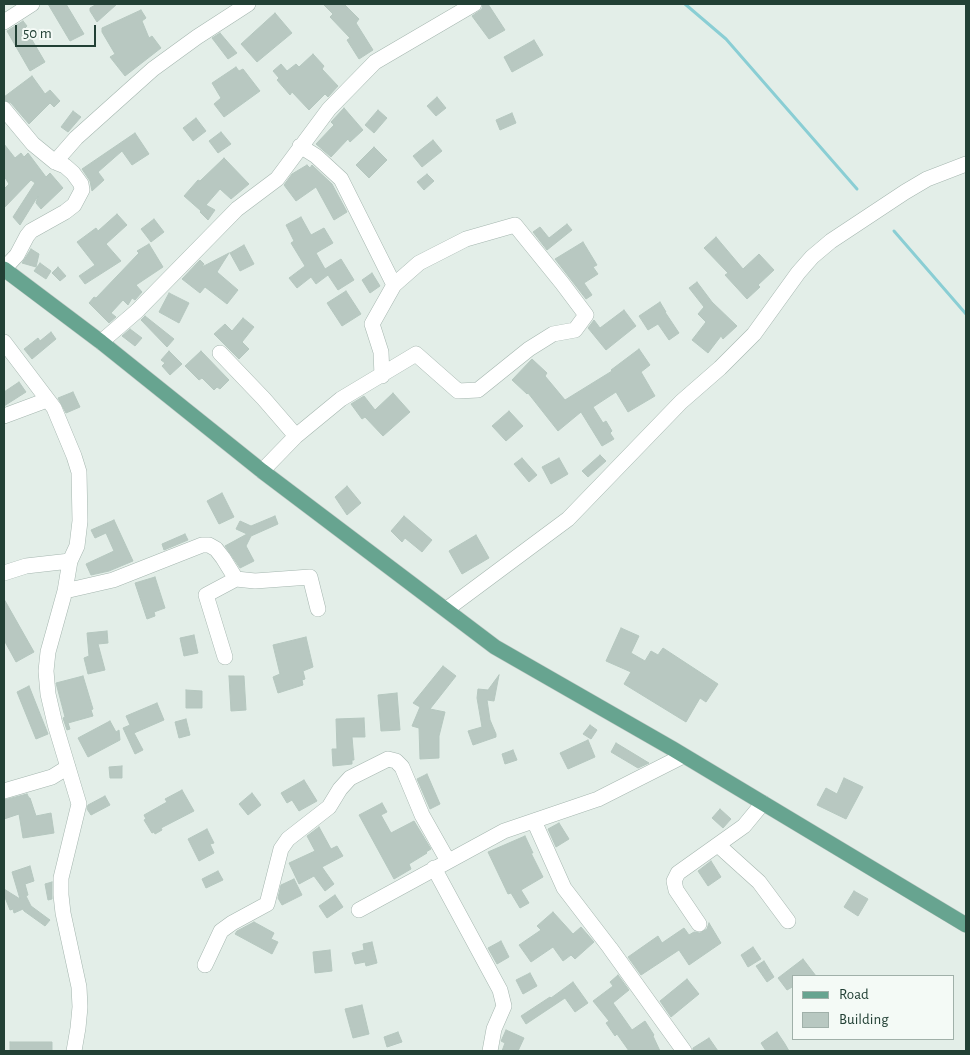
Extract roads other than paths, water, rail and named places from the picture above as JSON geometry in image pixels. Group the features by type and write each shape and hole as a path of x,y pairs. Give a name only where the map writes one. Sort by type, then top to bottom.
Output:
{"main road":[{"path":"4,269 101,342 262,472 447,609 495,647 684,756 966,925"}],"street":[{"path":"4,22 32,4"},
{"path":"55,162 76,138 153,69 197,37 248,4"},
{"path":"101,342 137,311 236,208 277,178 329,109 374,62 474,4"},
{"path":"4,109 33,144 55,162 65,166 78,179 82,190 79,198 65,212 31,231 17,255 4,269"},
{"path":"300,146 316,156 341,179 394,284"},
{"path":"447,609 568,519 681,402 720,368 754,334 798,272 831,241 927,179 966,164"},
{"path":"262,472 296,436 341,399 382,376 416,354 458,391 478,390 529,349 553,334 575,330 586,315 514,225 466,239 419,263 394,284 372,324 381,352 382,376"},
{"path":"4,342 46,400 54,408 79,472 80,521 77,546 70,561 65,591 48,652 46,671 49,701 79,804 61,878 62,913 79,987 79,1021 74,1051"},
{"path":"220,352 296,436"},
{"path":"4,416 46,400"},
{"path":"65,591 113,580 202,545 209,545 216,549 236,579"},
{"path":"4,573 26,566 70,561"},
{"path":"225,657 206,595 236,579 255,581 310,577 318,609"},
{"path":"359,910 504,831 598,799 684,756"},
{"path":"206,965 222,931 232,923 267,904 280,849 288,838 329,807 340,789 350,778 388,758 396,761 402,767 441,865 500,990 504,1006 494,1029 490,1051"},
{"path":"4,790 52,777 68,767"},
{"path":"699,924 676,890 674,881 678,874 744,826 763,803"},
{"path":"534,821 564,888 684,1051"},
{"path":"718,845 759,882 788,921"}],"waterway":[{"path":"685,4 726,39 857,189"},
{"path":"894,231 966,314"}]}
